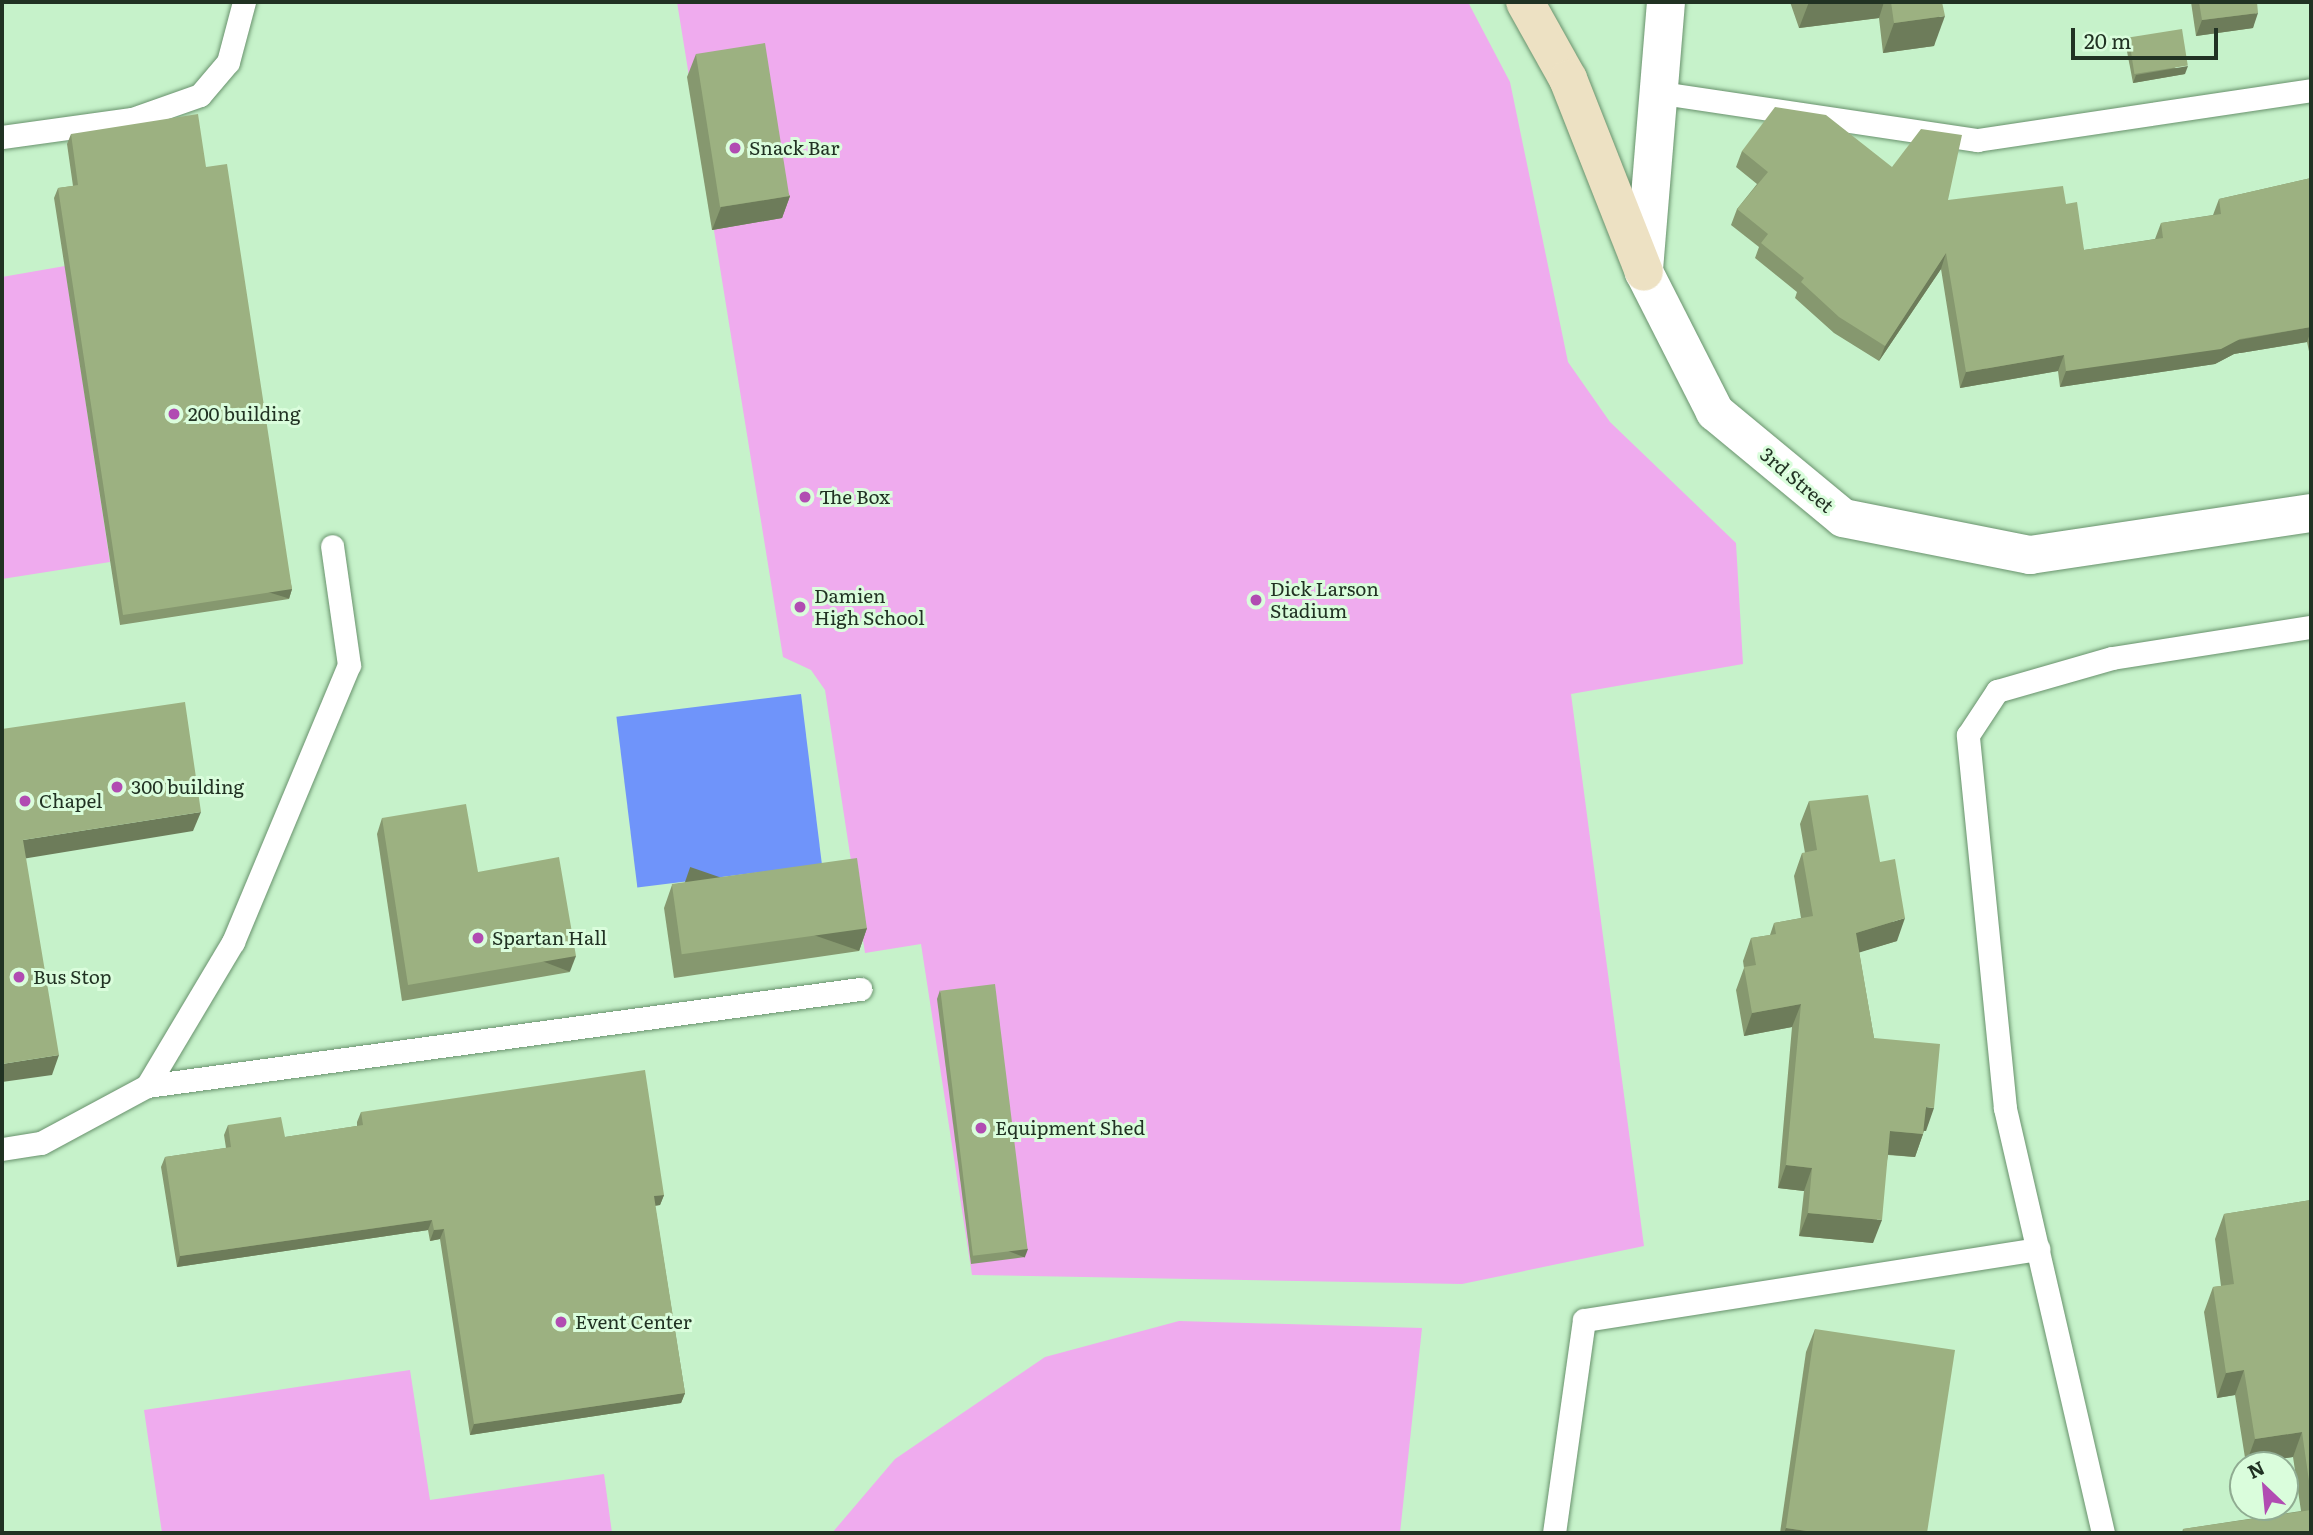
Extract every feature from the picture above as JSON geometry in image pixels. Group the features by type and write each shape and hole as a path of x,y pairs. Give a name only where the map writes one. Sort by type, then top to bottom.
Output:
{"main road":[{"path":"1525,2 1568,79 1644,272"}],"street":[{"path":"1644,272 1655,92 1666,2"},
{"name":"3rd Street","path":"1644,272 1715,412 1843,518 2030,555 2311,513"}],"lane":[{"path":"2,138 132,119 200,94 228,62 244,2"},
{"path":"1655,92 1978,140 2311,90"},
{"path":"147,1086 233,942 349,665 332,546"},
{"path":"2103,1533 2078,1445 2038,1249 2005,1108 1973,836 1968,735 1997,691 2112,657 2311,627"},
{"path":"2,1149 41,1143 147,1086 860,989"},
{"path":"1555,1533 1584,1320 2038,1249"}],"shaded area":[{"name":"Dick Larson Stadium","path":"677,2 1468,2 1510,82 1568,362 1610,422 1736,543 1743,664 1571,694 1644,1246 1462,1284 972,1275 921,944 865,953 825,690 811,670 783,657"},
{"path":"65,266 110,562 2,579 2,277"},
{"path":"1179,1321 1422,1328 1400,1533 832,1533 895,1459 1045,1357"},
{"path":"410,1370 430,1500 604,1474 612,1533 162,1533 144,1410"}],"water":[{"path":"801,694 822,865 637,887 616,717"}],"building":[{"path":"1891,2 1942,2 1945,16 1894,23"},
{"path":"2199,2 2257,2 2258,13 2202,20"},
{"path":"2182,29 2188,66 2134,74 2129,37"},
{"name":"Snack Bar","path":"765,43 789,196 720,207 696,54"},
{"path":"1775,107 1826,115 1892,167 1921,129 1962,135 1948,200 2063,186 2066,204 2077,202 2084,250 2163,238 2161,223 2221,214 2219,199 2311,178 2311,327 2240,339 2221,349 2066,371 2064,355 1966,372 1946,253 1885,346 1839,317 1801,282 1804,278 1761,243 1768,234 1737,209 1768,172 1742,151"},
{"name":"200 building","path":"198,114 206,167 227,164 292,589 123,615 58,188 78,185 71,134"},
{"path":"185,702 201,812 23,840 59,1055 2,1064 2,729"},
{"path":"1868,795 1880,862 1895,859 1905,918 1856,933 1874,1038 1940,1044 1934,1108 1926,1107 1923,1134 1890,1131 1882,1220 1808,1213 1812,1168 1786,1165 1801,1004 1752,1013 1744,967 1756,965 1751,938 1776,934 1774,923 1813,916 1802,853 1817,850 1809,801"},
{"name":"Spartan Hall","path":"466,804 478,872 559,857 576,956 408,985 382,818"},
{"path":"857,858 867,928 682,954 672,884"},
{"name":"Equipment Shed","path":"995,984 1028,1249 973,1256 940,991"},
{"name":"Event Center","path":"645,1070 664,1195 654,1196 685,1393 474,1424 444,1229 434,1230 432,1220 180,1256 165,1157 231,1147 228,1125 281,1117 285,1137 363,1125 361,1112"},
{"path":"2311,1200 2311,1495 2302,1432 2255,1439 2244,1370 2226,1373 2213,1287 2234,1284 2224,1214"},
{"path":"1815,1329 1955,1350 1927,1533 1820,1533 1786,1528"},
{"path":"2311,1510 2311,1533 2184,1533 2183,1529 2237,1521 2299,1521 2299,1512"}],"place":[{"name":"Snack Bar","path":"735,148"},
{"name":"200 building","path":"174,414"},
{"name":"The Box","path":"805,497"},
{"name":"Dick Larson Stadium","path":"1256,600"},
{"name":"Damien High School","path":"800,607"},
{"name":"300 building","path":"117,787"},
{"name":"Chapel","path":"25,801"},
{"name":"Spartan Hall","path":"478,938"},
{"name":"Bus Stop","path":"19,977"},
{"name":"Equipment Shed","path":"981,1128"},
{"name":"Event Center","path":"561,1322"}]}
